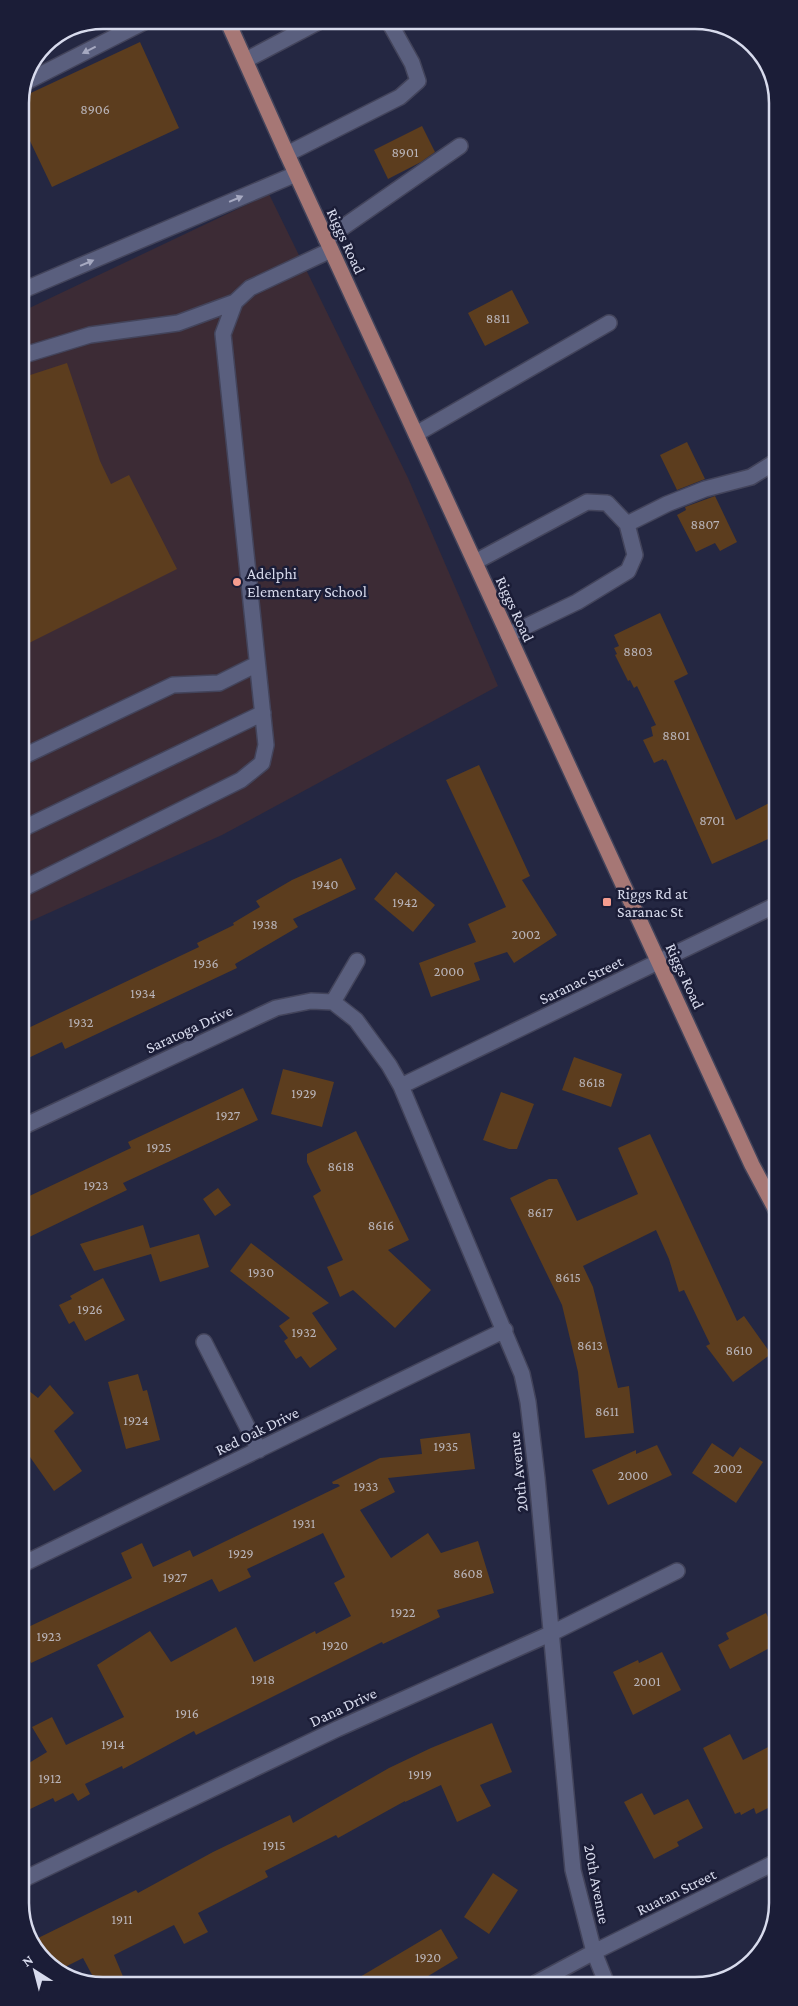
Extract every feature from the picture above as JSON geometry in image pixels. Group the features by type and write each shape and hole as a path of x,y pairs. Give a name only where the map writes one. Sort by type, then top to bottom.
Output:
{"main road":[{"name":"Riggs Road","path":"231,29 286,154 752,1165 769,1197"}],"street":[{"path":"33,78 130,29"},
{"path":"246,60 305,29"},
{"path":"286,154 400,97 418,81 412,63 393,29"},
{"path":"29,354 90,335 178,323 235,302 250,288 328,245 460,146"},
{"path":"29,288 296,174"},
{"path":"29,886 242,780 262,763 266,745 223,334 235,302"},
{"path":"416,434 609,323"},
{"path":"628,524 667,504 705,489 751,477 769,466"},
{"path":"474,562 587,502 607,503 628,524 635,555 628,571 577,602 508,635"},
{"path":"29,754 173,685 220,683 257,664"},
{"path":"29,825 263,713"},
{"name":"Saranac Street","path":"401,1086 769,908"},
{"path":"334,1002 357,961"},
{"name":"Saratoga Drive","path":"29,1124 276,1008 311,1000 334,1002"},
{"name":"20th Avenue","path":"334,1002 356,1020 389,1065 401,1086 522,1374 528,1402 552,1633 557,1714 573,1870 594,1952 604,1977"},
{"name":"Red Oak Drive","path":"29,1562 505,1330"},
{"path":"204,1342 259,1450"},
{"name":"Dana Drive","path":"29,1877 337,1729 552,1633 677,1571"},
{"name":"Ruatan Street","path":"547,1977 769,1865"}],"shaded area":[{"name":"Adelphi Elementary School","path":"269,194 408,478 498,686 222,835 29,922 29,308"}],"building":[{"path":"140,42 179,128 52,187 29,139 30,94"},
{"path":"422,126 435,152 421,162 388,179 374,150"},
{"path":"512,290 529,323 485,346 468,313"},
{"path":"67,363 100,461 111,484 129,475 177,569 29,643 29,375"},
{"path":"687,442 705,479 677,490 660,455"},
{"path":"715,496 737,542 720,551 715,543 696,552 677,515 686,510 685,507"},
{"path":"660,613 688,674 674,681 736,820 769,803 769,839 712,864 666,760 664,761 663,759 654,763 643,740 653,736 651,727 656,725 637,686 634,688 630,680 628,681 615,655 617,654 614,648 619,646 614,635"},
{"path":"479,765 530,876 522,880 557,935 514,963 507,952 474,963 480,980 431,997 419,963 476,942 468,924 506,907 446,780"},
{"path":"341,858 356,889 293,919 298,927 235,964 237,968 65,1049 62,1042 29,1058 29,1028 199,947 197,943 234,925 233,923 260,907 256,901 292,880"},
{"path":"396,872 435,905 413,932 374,899"},
{"path":"574,1057 622,1074 611,1107 562,1090"},
{"path":"283,1069 334,1082 322,1127 271,1114"},
{"path":"243,1088 258,1120 123,1183 127,1190 29,1237 29,1196 131,1148 128,1142"},
{"path":"501,1092 534,1104 517,1149 509,1149 483,1140"},
{"path":"356,1131 409,1240 388,1250 431,1290 395,1328 353,1290 340,1297 327,1267 343,1260 313,1196 321,1191 307,1162 307,1154"},
{"path":"650,1134 737,1321 744,1316 769,1351 769,1355 733,1382 706,1346 710,1344 684,1290 679,1292 669,1259 656,1230 583,1266 593,1287 618,1388 629,1386 634,1433 585,1438 578,1372 562,1305 510,1198 549,1179 557,1179 577,1221 638,1194 618,1148"},
{"path":"218,1188 231,1205 215,1216 203,1199"},
{"path":"143,1225 150,1248 199,1234 209,1267 160,1282 151,1254 94,1271 80,1244"},
{"path":"251,1243 329,1303 312,1313 337,1349 310,1368 301,1356 296,1359 284,1341 288,1338 279,1326 290,1318 230,1271"},
{"path":"103,1278 125,1320 85,1341 74,1321 69,1324 59,1305 72,1299 70,1296"},
{"path":"138,1374 143,1391 147,1390 160,1440 126,1449 108,1382"},
{"path":"50,1385 74,1413 54,1431 82,1471 54,1491 29,1456 29,1391 38,1398"},
{"path":"470,1433 475,1469 388,1478 395,1492 360,1510 391,1558 428,1533 441,1553 478,1541 494,1593 437,1610 440,1617 383,1644 382,1642 196,1735 194,1731 123,1769 122,1766 85,1784 90,1794 78,1801 73,1793 55,1802 53,1798 29,1810 29,1763 47,1752 32,1727 52,1717 66,1745 124,1717 97,1665 150,1631 171,1662 236,1627 254,1662 315,1631 316,1634 351,1616 334,1583 345,1577 323,1533 247,1569 251,1577 219,1592 212,1579 31,1663 29,1659 29,1627 132,1578 121,1553 142,1543 153,1567 190,1550 193,1557 340,1486 332,1482 380,1458 422,1454 420,1439"},
{"path":"712,1443 733,1457 740,1447 763,1462 736,1503 692,1473"},
{"path":"657,1445 672,1475 608,1505 592,1470 636,1450 636,1454"},
{"path":"766,1613 769,1619 769,1648 730,1669 718,1645 729,1639 726,1633"},
{"path":"662,1652 681,1690 633,1715 613,1672 638,1660 639,1663"},
{"path":"492,1723 512,1772 480,1785 491,1806 457,1822 441,1785 405,1801 338,1838 336,1835 265,1871 268,1877 198,1913 208,1932 184,1944 174,1925 114,1955 123,1977 93,1976 83,1958 65,1967 60,1963 60,1946 42,1946 37,1938 136,1890 138,1893 213,1852 290,1815 293,1823 389,1768 431,1748"},
{"path":"730,1734 743,1760 769,1747 769,1808 756,1814 754,1808 741,1815 740,1812 735,1814 703,1748"},
{"path":"642,1793 654,1815 688,1799 703,1828 677,1842 679,1846 654,1859 624,1802"},
{"path":"493,1873 518,1890 489,1934 464,1917"},
{"path":"441,1929 458,1958 427,1977 360,1977"}],"place":[{"name":"Adelphi Elementary School","path":"237,582"},
{"name":"Riggs Rd at Saranac St","path":"607,902"}]}
